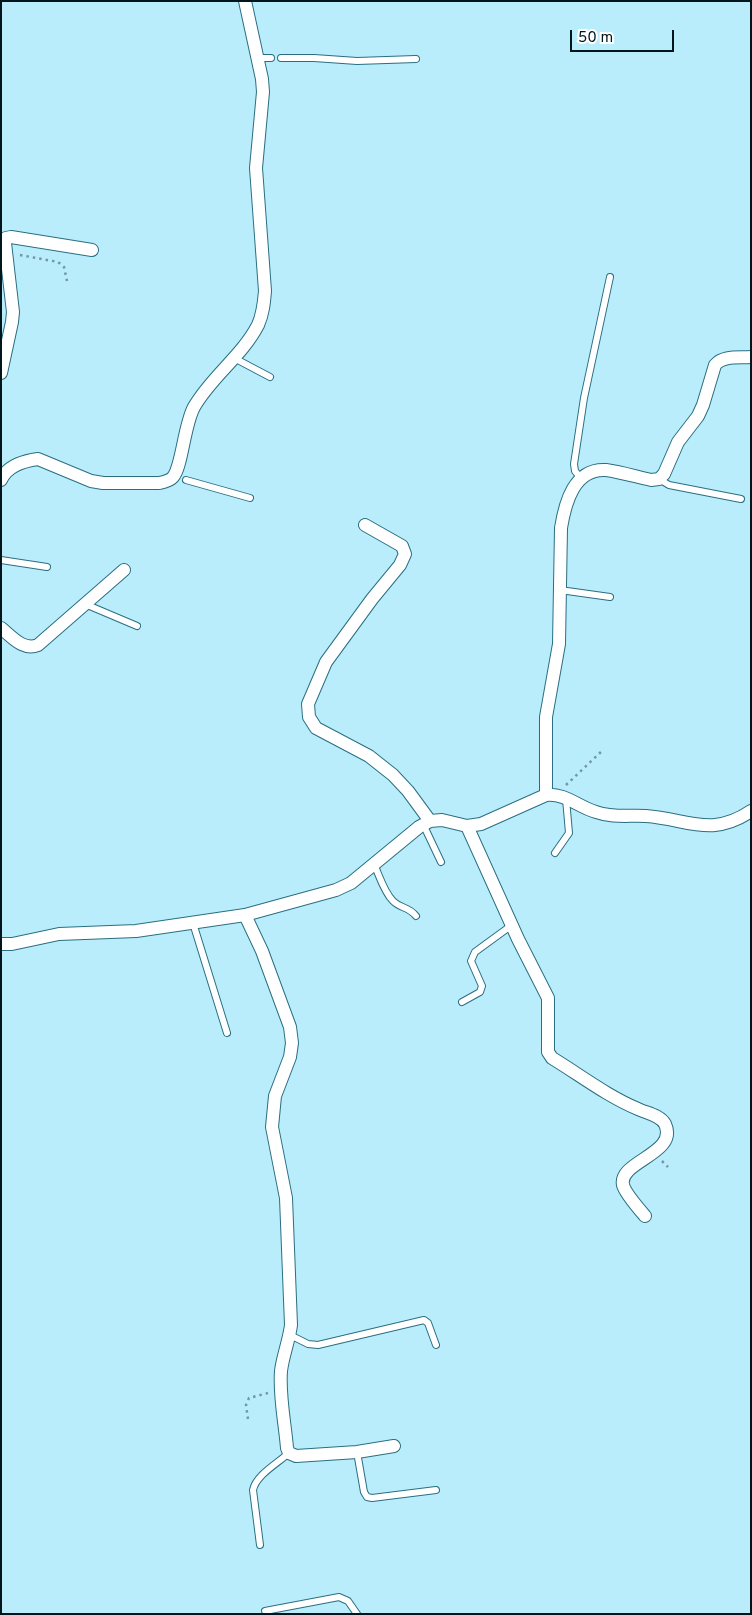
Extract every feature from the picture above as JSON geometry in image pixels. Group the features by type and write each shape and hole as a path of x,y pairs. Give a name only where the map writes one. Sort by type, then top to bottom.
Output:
{"street":[{"path":"2,474 10,468 29,460 38,459 82,478 103,483 160,483 180,479 177,470 186,426 193,408 202,394 245,345 258,325 264,309 265,291 256,168 263,92 258,58 245,1"},
{"path":"1,373 13,312 4,243 6,238 11,237 92,250"},
{"path":"556,796 546,717 559,644 561,528 563,514 572,489 580,478 594,471 606,470 652,480 659,479 664,474 678,442 698,416 715,365 719,360 726,358 751,358"},
{"path":"365,525 402,546 405,554 400,565 372,599 326,662 308,704 309,717 316,728 369,756 393,775 408,791 426,823"},
{"path":"1,628 21,645 31,648 38,645 124,570"},
{"path":"1,944 12,944 59,934 136,931 245,915 336,890 351,883 426,823 442,820 467,826 481,824 556,796 595,812 609,815 647,816 705,826 728,823 751,811"},
{"path":"467,826 548,998 548,1052 552,1058 613,1097 659,1117 665,1124 666,1133 663,1143 654,1153 625,1172 623,1178 623,1186 645,1216"},
{"path":"245,915 262,952 290,1027 292,1043 290,1057 276,1096 272,1127 286,1198 290,1335 282,1365 281,1390 287,1448 289,1453 296,1456 357,1452 394,1446"}],"lane":[{"path":"258,58 271,58"},
{"path":"281,58 357,61 416,59"},
{"path":"580,478 575,471 574,464 584,398 610,277"},
{"path":"234,358 270,377"},
{"path":"180,479 250,498"},
{"path":"659,479 669,486 741,499"},
{"path":"1,560 47,567"},
{"path":"560,590 610,597"},
{"path":"85,604 137,626"},
{"path":"555,853 569,833 556,796"},
{"path":"426,823 442,862"},
{"path":"374,864 391,900 398,905 410,909 416,916"},
{"path":"193,923 227,1032"},
{"path":"462,1002 480,992 482,986 471,960 475,952 512,925"},
{"path":"290,1335 308,1344 318,1345 424,1320 428,1323 436,1345"},
{"path":"357,1452 364,1492 367,1497 436,1490"},
{"path":"260,1545 254,1485 258,1479 289,1453"},
{"path":"266,1611 339,1597 348,1601 357,1614"}],"path":[{"path":"6,253 58,262 64,267 67,281"},
{"path":"556,796 604,750"},
{"path":"248,1419 246,1405 249,1398 281,1390"}]}
